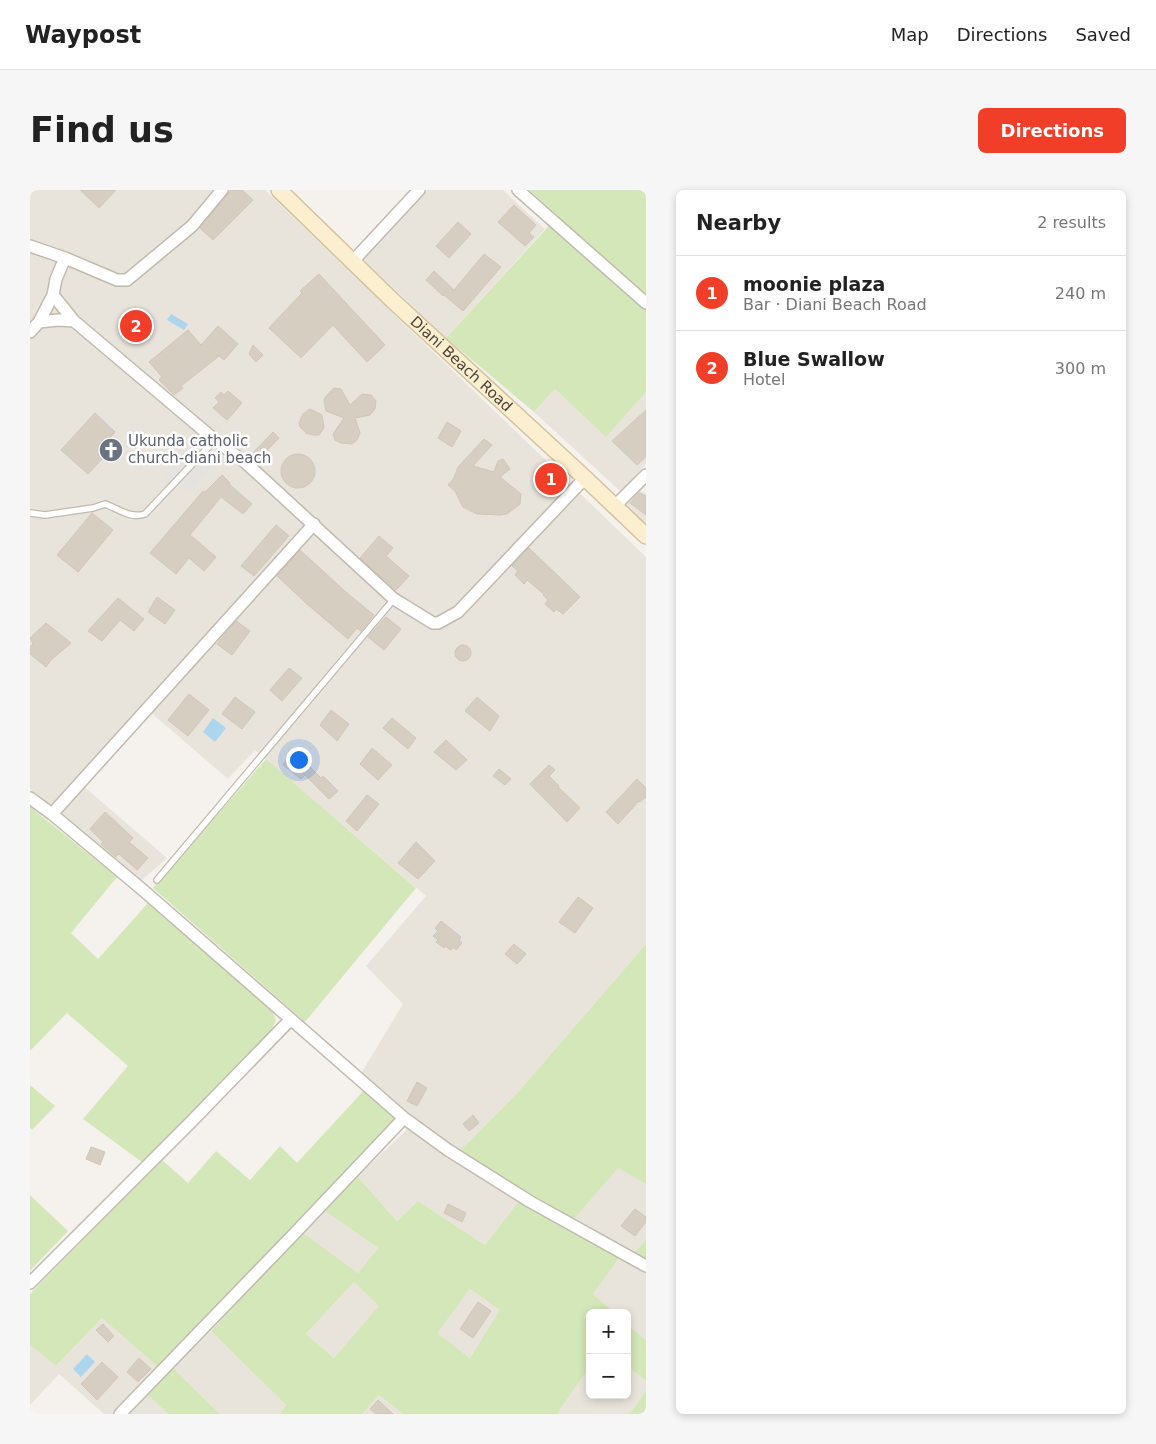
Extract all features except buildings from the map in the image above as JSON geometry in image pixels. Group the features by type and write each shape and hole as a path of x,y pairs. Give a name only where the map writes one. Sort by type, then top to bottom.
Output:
{"main road":[{"name":"Diani Beach Road","path":"279,190 392,300 646,536"}],"street":[{"path":"30,246 65,258 117,280 127,280 192,226 222,190"},
{"path":"353,261 419,190"},
{"path":"518,190 646,303"},
{"path":"30,332 39,322 53,295 56,279 65,258"},
{"path":"53,295 74,321 215,440 246,463 394,599 433,623 458,612 585,478"},
{"path":"39,322 74,321"},
{"path":"615,506 646,475"},
{"path":"52,814 314,524"},
{"path":"30,798 52,814 144,891 404,1118 448,1150 529,1201 646,1266"},
{"path":"30,1283 290,1020"},
{"path":"120,1414 404,1118"}],"lane":[{"path":"30,513 45,515 93,508 106,504 133,515 145,514 215,440"},
{"path":"157,880 394,599"}],"shaded area":[{"path":"30,190 265,190 646,557 646,944 519,1091 459,1152 360,1075 403,1004 366,966 426,896 255,750 228,779 149,711 81,784 167,858 141,881 59,811 30,789"},
{"path":"427,190 503,190 545,229 446,338 363,259"},
{"path":"555,389 606,436 646,392 646,464 621,492 534,412"},
{"path":"191,444 214,464 187,494 163,474"},
{"path":"636,490 646,493 646,526 625,506"},
{"path":"408,1129 519,1201 485,1245 418,1201 397,1221 357,1176"},
{"path":"618,1167 646,1184 646,1239 634,1253 574,1219"},
{"path":"325,1211 378,1248 358,1273 302,1232"},
{"path":"620,1257 646,1272 646,1340 631,1327 631,1309 610,1309 593,1294"},
{"path":"354,1282 380,1306 334,1358 306,1334"},
{"path":"470,1289 501,1310 470,1358 436,1333"},
{"path":"102,1318 159,1368 114,1414 104,1414 59,1374 30,1405 30,1345 56,1366"},
{"path":"211,1331 287,1405 280,1414 220,1414 173,1368"},
{"path":"631,1369 646,1381 646,1390 630,1414 557,1414 586,1372 586,1399 631,1399"},
{"path":"148,1395 168,1414 130,1414"},
{"path":"379,1395 403,1414 362,1414"}],"green space":[{"path":"529,190 646,190 646,392 606,437 555,389 534,412 446,338 558,216"},
{"path":"266,759 416,888 305,1022 153,888"},
{"path":"30,807 117,877 71,933 98,959 148,903 270,1006 276,1020 270,1034 142,1162 83,1119 128,1066 67,1013 30,1051"},
{"path":"646,944 646,1184 618,1168 574,1219 459,1152 519,1091"},
{"path":"30,1085 55,1106 32,1130 30,1128"},
{"path":"366,1088 397,1117 352,1169 159,1368 102,1318 56,1366 30,1345 30,1294 162,1160 188,1183 216,1151 250,1180 280,1146 297,1163"},
{"path":"357,1176 397,1221 418,1201 485,1245 519,1201 620,1257 593,1294 610,1309 586,1309 586,1372 557,1414 403,1414 379,1395 362,1414 280,1414 286,1405 211,1331 302,1232 358,1273 378,1248 325,1211","holes":["354,1282 379,1306 334,1358 306,1334","470,1289 500,1310 470,1358 437,1333"]},
{"path":"30,1195 68,1231 30,1271"},
{"path":"646,1239 646,1260 634,1253"},
{"path":"631,1327 646,1340 646,1381 631,1369"},
{"path":"173,1368 220,1414 168,1414 148,1395"},
{"path":"646,1390 646,1414 630,1414"}],"water":[{"path":"171,314 188,324 184,330 167,320"},
{"path":"213,718 226,728 215,742 203,732"},
{"path":"87,1354 95,1362 81,1377 73,1369"}],"place":[{"name":"Blue Swallow","path":"136,326"},
{"name":"Ukunda catholic church-diani beach","path":"111,450"},
{"name":"moonie plaza","path":"551,479"}]}
